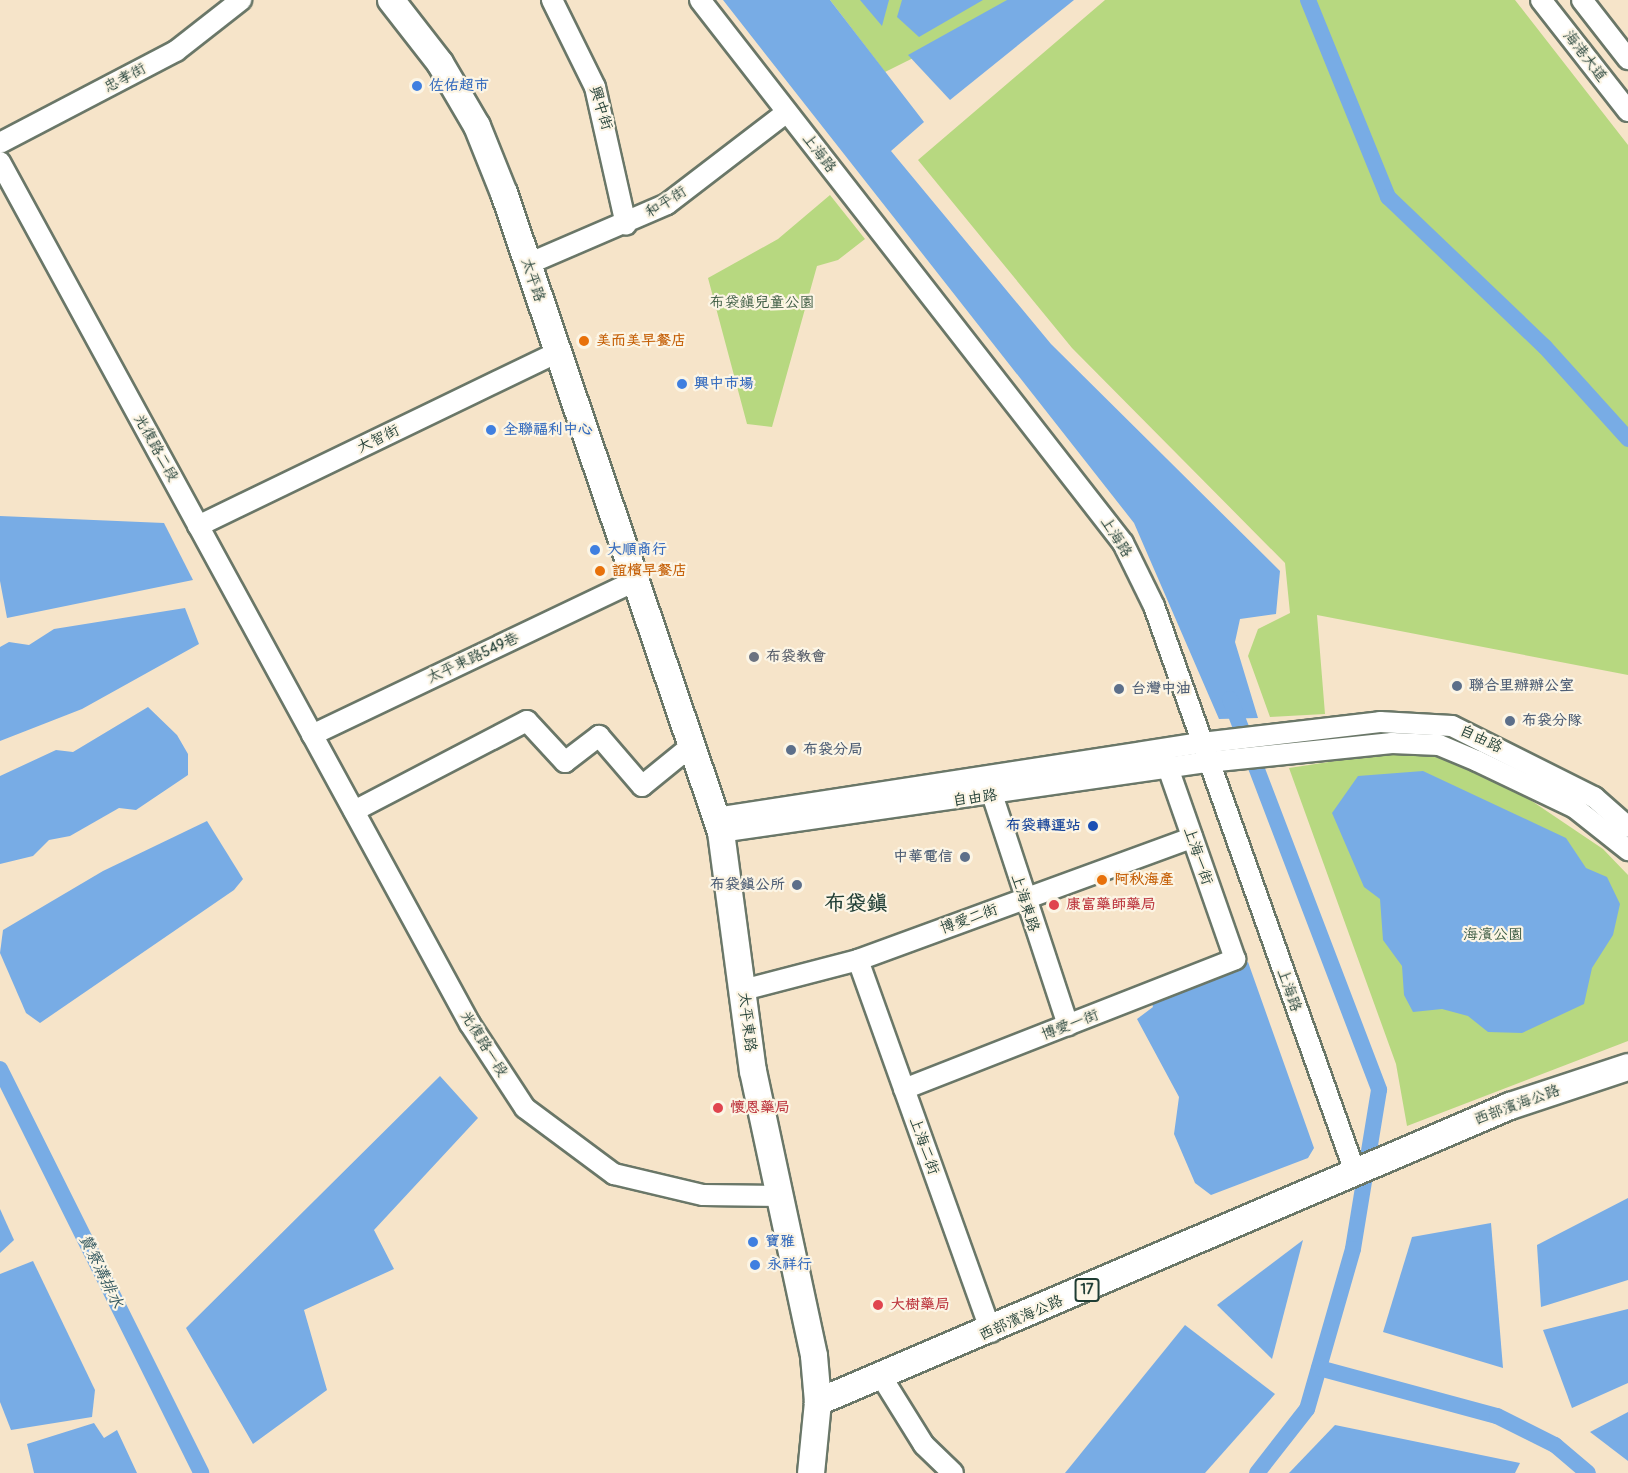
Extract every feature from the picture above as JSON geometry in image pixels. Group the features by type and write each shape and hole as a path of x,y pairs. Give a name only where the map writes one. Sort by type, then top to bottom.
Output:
{"main road":[{"name":"太平路","path":"391,0 440,63 477,126 528,264 635,581"},
{"name":"太平東路","path":"635,581 718,825 753,1071 814,1356 818,1402 811,1473"},
{"name":"西部濱海公路","path":"818,1402 991,1332 1510,1106 1628,1067"}],"street":[{"name":"忠孝街","path":"0,143 176,51 241,0"},
{"name":"興中街","path":"552,0 595,87 626,225"},
{"name":"上海路","path":"700,0 1123,543 1155,606 1210,748 1355,1172"},
{"name":"海港大道","path":"1541,0 1628,111"},
{"path":"1582,0 1628,58"},
{"name":"和平街","path":"528,264 626,225 666,204 787,112"},
{"name":"光復路二段","path":"0,162 312,735"},
{"name":"大智街","path":"198,526 558,352"},
{"name":"太平東路549巷","path":"312,735 635,581"},
{"path":"354,811 527,721 565,762 599,736 642,786 691,746"},
{"name":"自由路","path":"718,825 990,788 1166,761 1210,748 1228,760 1277,744 1380,722 1452,726 1594,796 1628,827"},
{"name":"光復路一段","path":"312,735 470,1024 525,1108 614,1173 703,1195 780,1196"},
{"name":"自由路","path":"1277,744 1392,742 1439,745 1575,808 1628,850"},
{"path":"1210,748 1277,744"},
{"name":"上海一街","path":"1166,761 1234,959"},
{"name":"上海東路","path":"990,788 1023,899 1068,1025"},
{"name":"博愛二街","path":"743,990 858,960 1023,899 1190,831"},
{"name":"博愛一街","path":"904,1089 1234,959"},
{"name":"上海二街","path":"858,960 991,1332"},
{"path":"881,1377 924,1445 952,1473"}],"green space":[{"path":"830,0 1030,0 885,72"},
{"path":"1105,0 1515,0 1628,145 1628,675 1317,615 1325,714 1270,717 1248,656 1258,629 1290,613 1285,563 1072,348 918,160"},
{"name":"布袋鎮兒童公園","path":"830,195 865,239 838,260 817,266 772,427 747,424 708,278 778,239"},
{"name":"海濱公園","path":"1395,752 1432,753 1499,779 1603,849 1628,875 1628,1041 1407,1126 1396,1064 1289,768"}],"water":[{"path":"723,0 830,0 924,122 891,151 1051,344 1280,571 1276,614 1240,619 1235,642 1258,718 1219,719 1134,523"},
{"path":"860,0 889,0 882,26"},
{"path":"902,0 983,0 919,37 897,17"},
{"path":"1007,0 1074,0 950,100 908,55"},
{"path":"0,516 164,523 193,580 7,618 0,581"},
{"path":"185,608 199,644 82,709 0,741 0,647 9,642 29,645 54,629"},
{"path":"148,707 177,735 188,754 188,775 136,810 119,808 70,836 49,840 33,856 0,864 0,776 56,750 73,752"},
{"path":"1423,771 1566,838 1586,868 1607,877 1620,904 1613,935 1592,968 1584,1004 1522,1033 1488,1032 1468,1016 1442,1009 1413,1012 1404,995 1402,966 1383,940 1380,899 1364,887 1332,813 1358,776"},
{"path":"207,821 243,879 234,890 40,1023 26,1013 0,953 3,930 103,871"},
{"path":"1248,962 1314,1148 1308,1158 1211,1195 1195,1183 1174,1134 1179,1097 1137,1019 1153,1007 1150,997"},
{"path":"440,1076 478,1118 374,1230 394,1269 304,1310 327,1390 253,1444 186,1328"},
{"path":"1628,1198 1628,1280 1541,1307 1537,1245"},
{"path":"0,1209 14,1240 0,1253"},
{"path":"1491,1223 1503,1368 1383,1332 1412,1237"},
{"path":"1303,1240 1272,1359 1217,1305"},
{"path":"33,1261 95,1390 92,1417 11,1430 0,1402 0,1274"},
{"path":"1628,1309 1628,1383 1572,1408 1543,1330"},
{"path":"1185,1325 1275,1394 1205,1473 1065,1473"},
{"path":"1628,1412 1628,1461 1590,1432"},
{"path":"94,1423 104,1438 117,1430 137,1473 34,1473 27,1444"},
{"path":"1335,1425 1520,1463 1515,1473 1289,1473"}],"waterway":[{"path":"1308,0 1388,197 1545,347 1628,439"},
{"path":"1230,699 1379,1090 1353,1249 1307,1409 1257,1473"},
{"name":"贊寮溝排水","path":"0,1069 201,1473"},
{"path":"1319,1368 1497,1416 1555,1445 1588,1473"}],"place":[{"name":"佐佑超市","path":"417,86"},
{"name":"美而美早餐店","path":"584,341"},
{"name":"興中市場","path":"682,384"},
{"name":"全聯福利中心","path":"491,430"},
{"name":"大順商行","path":"595,550"},
{"name":"誼檳早餐店","path":"600,571"},
{"name":"布袋教會","path":"754,657"},
{"name":"聯合里辦辦公室","path":"1457,686"},
{"name":"台灣中油","path":"1119,689"},
{"name":"布袋分隊","path":"1510,721"},
{"name":"布袋分局","path":"791,750"},
{"name":"布袋轉運站","path":"1093,826"},
{"name":"中華電信","path":"965,857"},
{"name":"阿秋海產","path":"1102,880"},
{"name":"布袋鎮公所","path":"797,885"},
{"name":"康富藥師藥局","path":"1054,905"},
{"name":"懷恩藥局","path":"718,1108"},
{"name":"寶雅","path":"753,1242"},
{"name":"永祥行","path":"755,1265"},
{"name":"大樹藥局","path":"878,1305"}],"district":[{"name":"布袋鎮","path":"856,904"}]}
